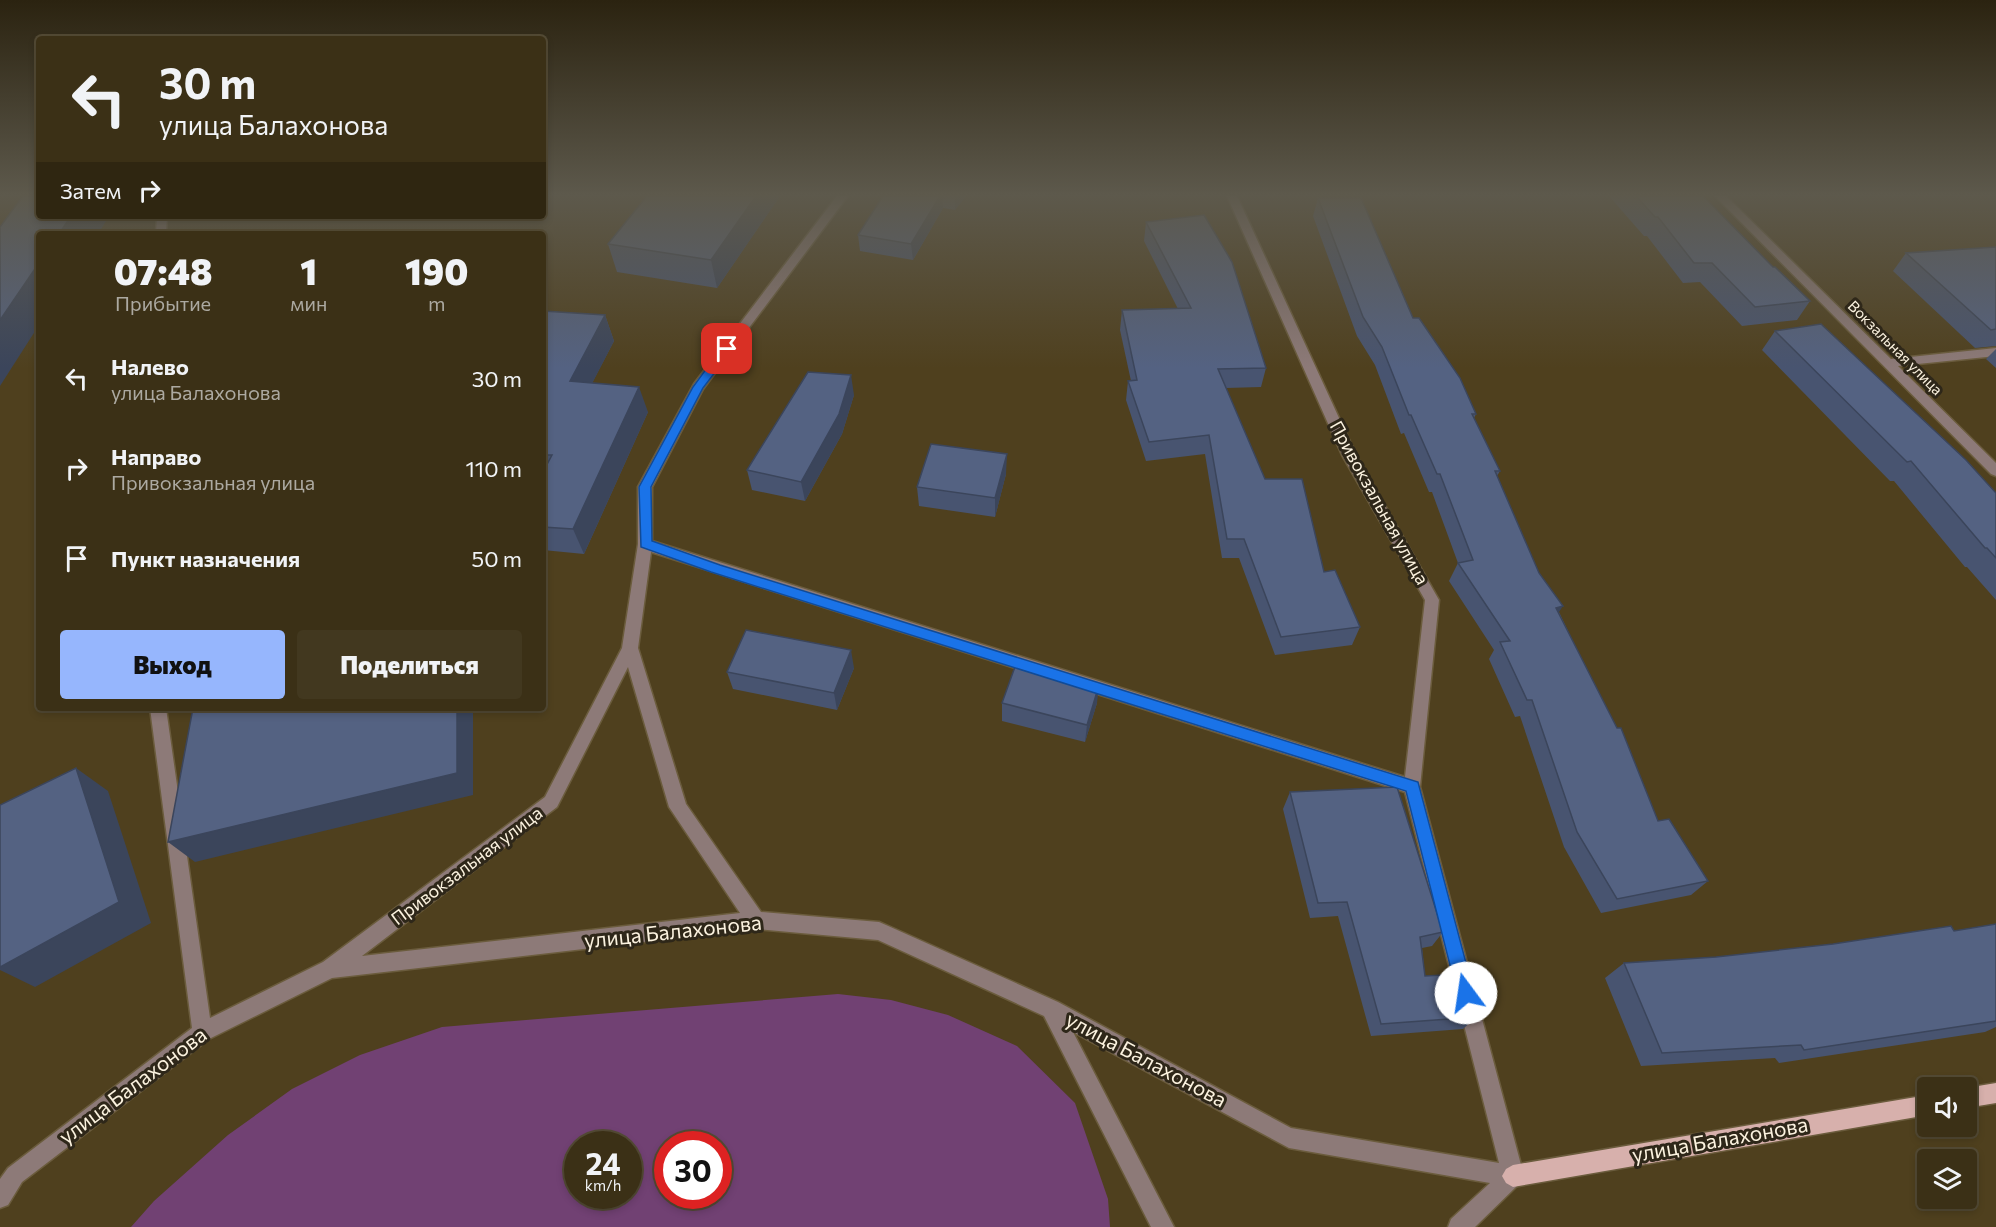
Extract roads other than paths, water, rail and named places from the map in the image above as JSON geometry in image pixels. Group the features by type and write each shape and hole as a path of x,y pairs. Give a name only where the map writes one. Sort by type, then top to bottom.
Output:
{"main road":[{"path":"1977,1096 1996,1093"},
{"name":"улица Балахонова","path":"1513,1176 1917,1107"}],"street":[{"name":"Привокзальная улица","path":"330,969 551,802 630,648 645,544 645,487 698,387 800,253"},
{"name":"Привокзальная улица","path":"1258,253 1349,455 1432,600 1412,787 1513,1176"},
{"name":"Вокзальная улица","path":"1778,253 1996,471"},
{"path":"1889,363 1996,352"},
{"path":"645,544 1412,787"},
{"name":"Привокзальная улица","path":"630,648 678,807 756,920"},
{"path":"158,711 202,1032"},
{"name":"улица Балахонова","path":"0,1197 15,1175 202,1032 330,969 756,920 879,931 1051,1009 1289,1138 1513,1176"},
{"path":"1051,1009 1162,1227"},
{"path":"1459,1227 1513,1176"}]}
